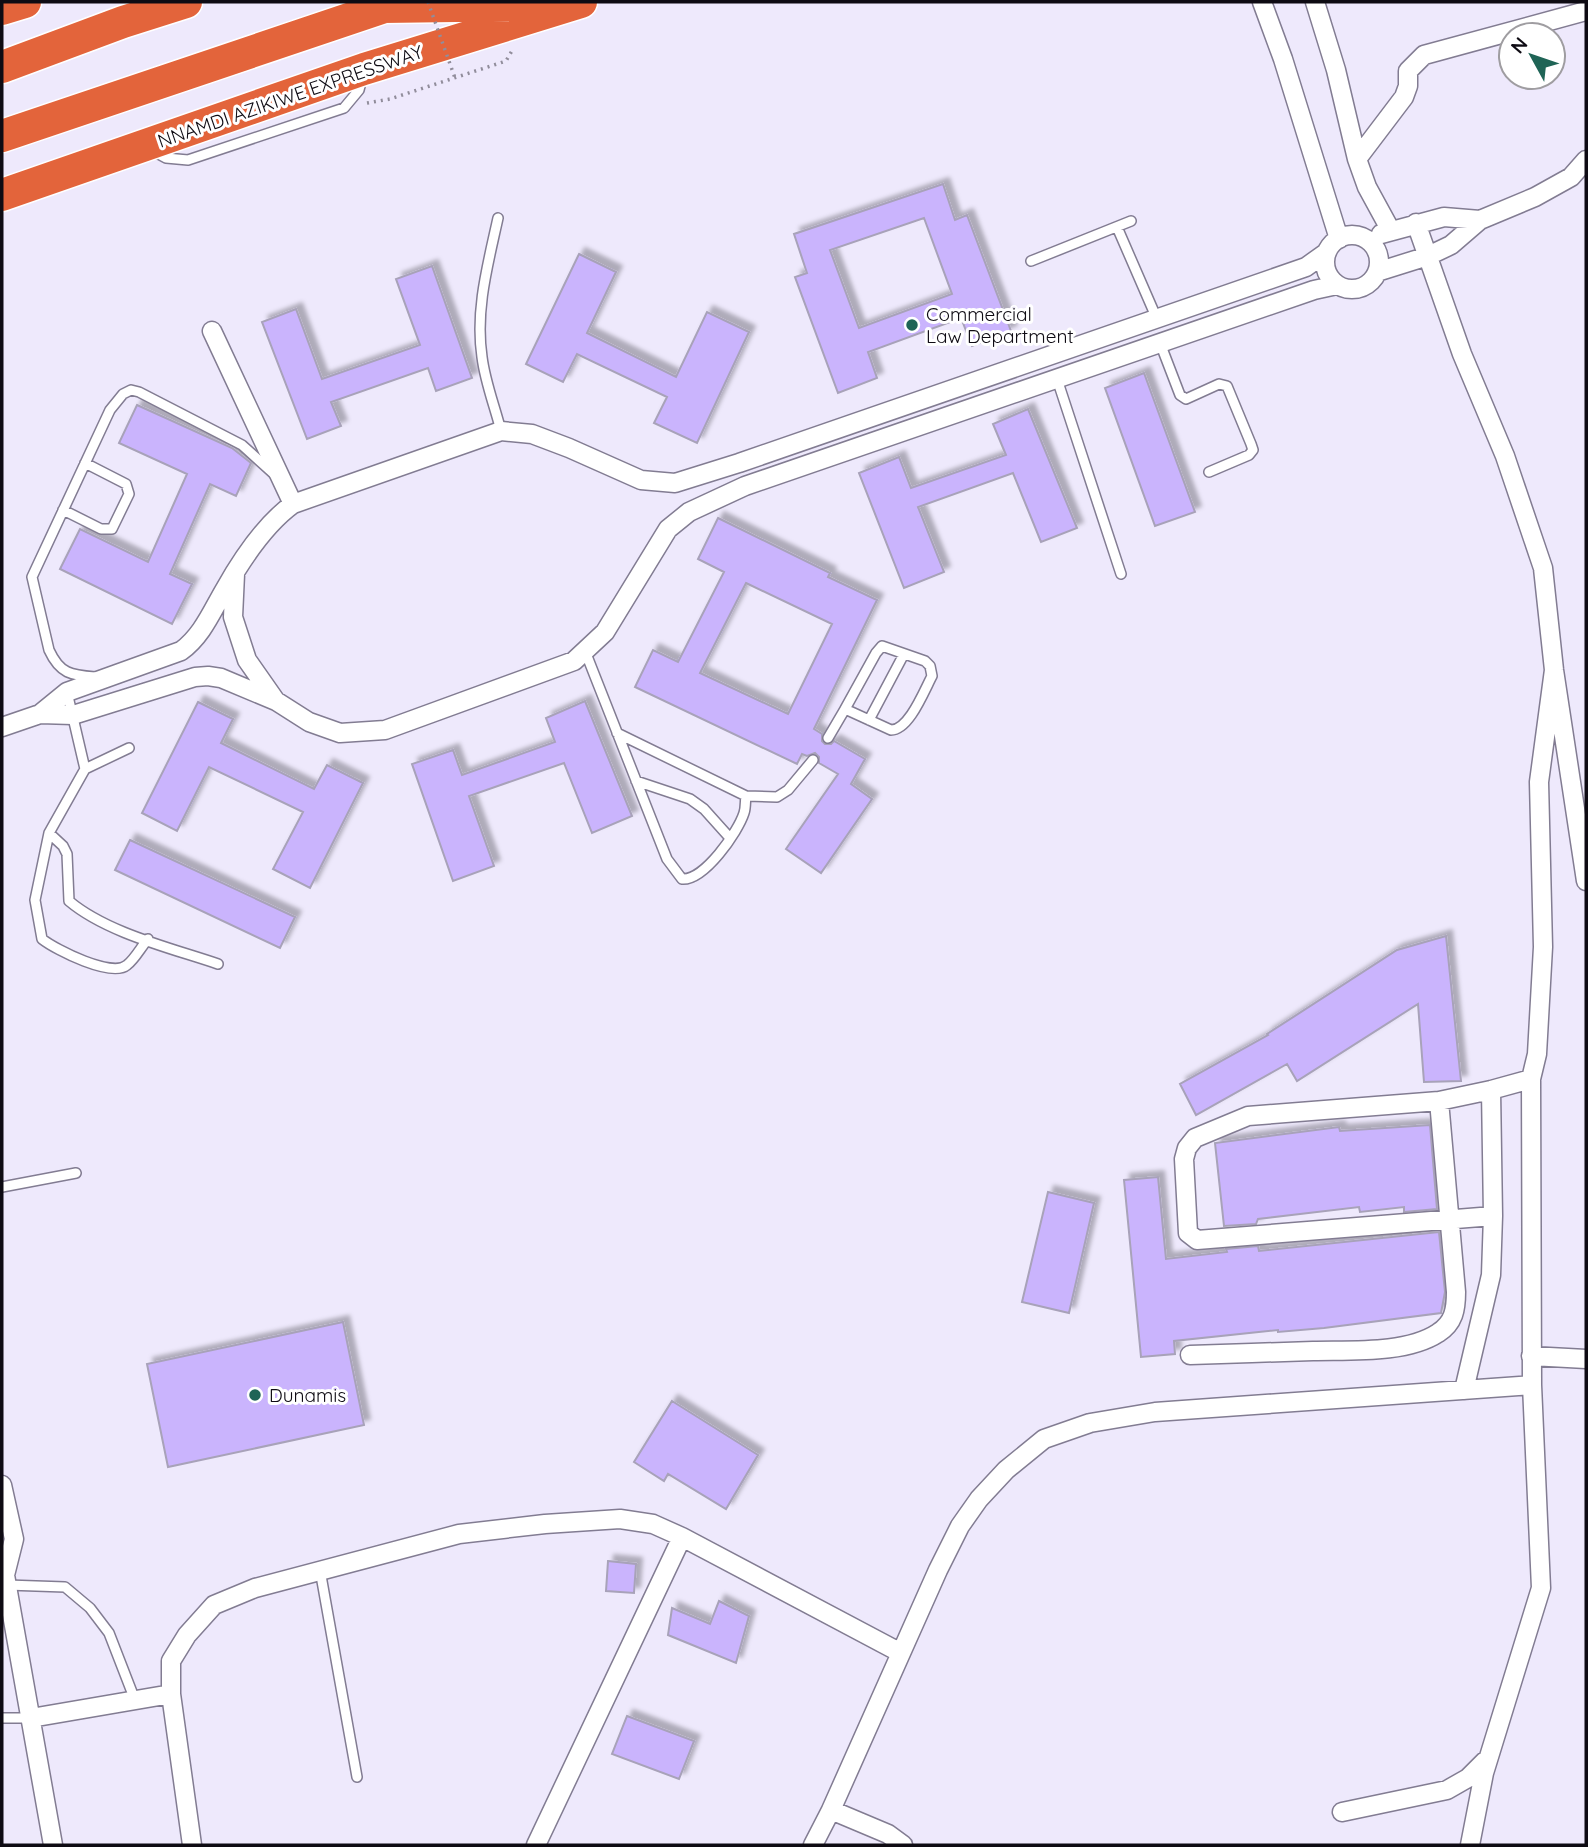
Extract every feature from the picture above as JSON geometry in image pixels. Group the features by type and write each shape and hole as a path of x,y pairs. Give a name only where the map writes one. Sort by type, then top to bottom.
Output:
{"highway":[{"path":"2,9 25,2"},
{"path":"123,22 163,2"},
{"path":"2,67 123,22 187,2"},
{"path":"2,136 391,4 577,3"},
{"name":"NNAMDI AZIKIWE EXPRESSWAY","path":"2,195 364,69 577,3"}],"street":[{"path":"1262,2 1283,59 1333,246 1326,271 1338,285"},
{"path":"1315,2 1336,70 1357,159 1367,187 1391,231"},
{"path":"1357,159 1404,97 1408,86 1408,71 1413,63 1424,55 1586,11"},
{"path":"1377,272 1428,256 1451,245 1480,220 1535,197 1571,177 1586,160"},
{"path":"2,727 40,714 67,692 181,651 191,644 202,630 235,571 272,523 293,504 501,431 532,435 569,448 641,480 675,483 1306,267 1348,236 1366,239 1444,217 1480,220"},
{"path":"1416,223 1462,354 1505,456 1543,568 1554,670 1578,772 1586,881"},
{"path":"40,714 73,715 195,677 208,676 221,678 276,701 309,722 340,733 385,730 574,661 605,632 668,529 689,512 746,486 1314,290 1338,285 1356,289 1372,280 1377,272 1377,254 1366,239"},
{"path":"1306,267 1314,290"},
{"path":"212,331 293,504"},
{"path":"235,571 233,617 247,660 276,701"},
{"path":"1470,1845 1479,1791 1541,1588 1531,1356 1531,1079 1537,1055 1543,947 1539,782 1554,670"},
{"path":"1493,1216 1201,1240 1188,1233 1184,1159 1187,1148 1195,1138 1248,1116 1439,1101 1531,1079"},
{"path":"1464,1390 1491,1275 1491,1090"},
{"path":"1190,1355 1382,1349 1420,1343 1440,1332 1452,1321 1456,1308 1439,1101"},
{"path":"1531,1356 1586,1359"},
{"path":"813,1845 960,1526 979,1499 1006,1470 1044,1439 1090,1423 1155,1412 1532,1385"},
{"path":"2,1485 14,1539 5,1576 53,1845"},
{"path":"191,1845 171,1694 171,1661 187,1635 215,1605 255,1588 320,1570 459,1534 620,1519 653,1524 682,1537 901,1653"},
{"path":"537,1845 682,1537"},
{"path":"31,1718 171,1694"},
{"path":"1342,1812 1447,1790 1468,1778 1490,1756"},
{"path":"831,1810 888,1834 903,1845"}],"lane":[{"path":"498,218 480,306 479,334 482,360 501,431"},
{"path":"1031,261 1131,221"},
{"path":"1117,227 1157,318"},
{"path":"1160,343 1180,396 1186,399 1219,384 1227,386 1251,444 1253,450 1250,455 1209,472"},
{"path":"1057,379 1121,575"},
{"path":"107,678 70,675 53,660 32,577 110,410 123,394 131,390 139,392 242,445 283,484"},
{"path":"63,510 101,529 112,529 129,494 126,484 85,463"},
{"path":"828,738 876,653 882,646 930,666 932,676 905,725 898,730 891,730 845,709"},
{"path":"585,651 667,859 682,879 694,878 715,860 746,810 746,796"},
{"path":"869,720 904,654"},
{"path":"67,692 86,769"},
{"path":"617,733 746,796 777,797 788,790 813,760"},
{"path":"128,748 86,769 49,833 35,900 41,939 55,950 109,969 128,965 148,939"},
{"path":"636,781 690,799 704,808 730,838"},
{"path":"49,833 63,846 67,854 69,901 76,908 119,929 218,964"},
{"path":"2,1187 76,1173"},
{"path":"320,1570 357,1777"},
{"path":"5,1576 65,1587 90,1608 109,1633 135,1700"},
{"path":"2,1718 31,1718"}],"path":[{"path":"428,2 455,78"},
{"path":"390,99 506,61"}],"building":[{"path":"943,184 955,220 967,215 1011,331 972,346 961,318 868,352 877,378 838,393 795,277 807,273 794,234","holes":["924,218 952,294 859,328 830,250"]},
{"path":"579,254 616,272 587,333 676,377 707,312 749,332 697,443 654,423 667,397 577,354 563,382 526,364"},
{"path":"432,266 472,378 436,391 428,368 331,402 341,426 307,439 262,322 296,309 322,379 420,345 396,279"},
{"path":"1144,373 1195,512 1155,526 1105,388"},
{"path":"137,405 232,448 251,463 236,496 210,484 170,574 192,584 172,624 60,569 80,529 148,562 187,474 119,443"},
{"path":"1028,409 1077,528 1041,542 1013,473 918,507 944,572 904,588 859,473 899,457 911,488 1006,455 993,424"},
{"path":"718,518 830,573 828,577 877,600 814,729 822,734 825,744 834,741 865,759 851,784 872,799 821,873 786,849 838,774 819,763 819,757 815,753 807,756 802,754 797,764 635,687 653,650 678,662 724,572 698,559","holes":["746,583 832,624 788,714 700,673"]},
{"path":"585,701 632,816 592,833 564,763 469,796 494,866 453,881 412,764 453,750 462,775 555,742 546,718"},
{"path":"198,702 233,719 221,743 314,789 327,765 363,783 310,888 273,869 303,812 209,767 177,831 142,813"},
{"path":"130,840 295,917 280,948 115,870"},
{"path":"1446,936 1461,1081 1424,1082 1418,1004 1297,1081 1287,1064 1196,1115 1180,1084 1268,1035 1397,950"},
{"path":"1430,1125 1437,1209 1404,1212 1404,1207 1360,1212 1359,1207 1258,1219 1256,1224 1224,1226 1215,1143 1339,1127 1340,1131"},
{"path":"1158,1177 1166,1259 1227,1252 1226,1249 1258,1246 1259,1251 1439,1232 1445,1292 1441,1313 1324,1328 1174,1341 1175,1354 1141,1357 1124,1180"},
{"path":"1048,1192 1094,1203 1069,1313 1022,1302"},
{"name":"Dunamis","path":"343,1322 364,1425 168,1467 147,1364"},
{"path":"672,1401 758,1455 726,1509 668,1474 664,1481 634,1462"},
{"path":"608,1561 636,1564 634,1593 606,1591"},
{"path":"719,1601 749,1616 736,1663 668,1635 672,1608 710,1624"},
{"path":"627,1716 694,1741 679,1779 612,1754"}],"place":[{"name":"Commercial Law Department","path":"912,325"},
{"name":"Dunamis","path":"255,1395"}]}
